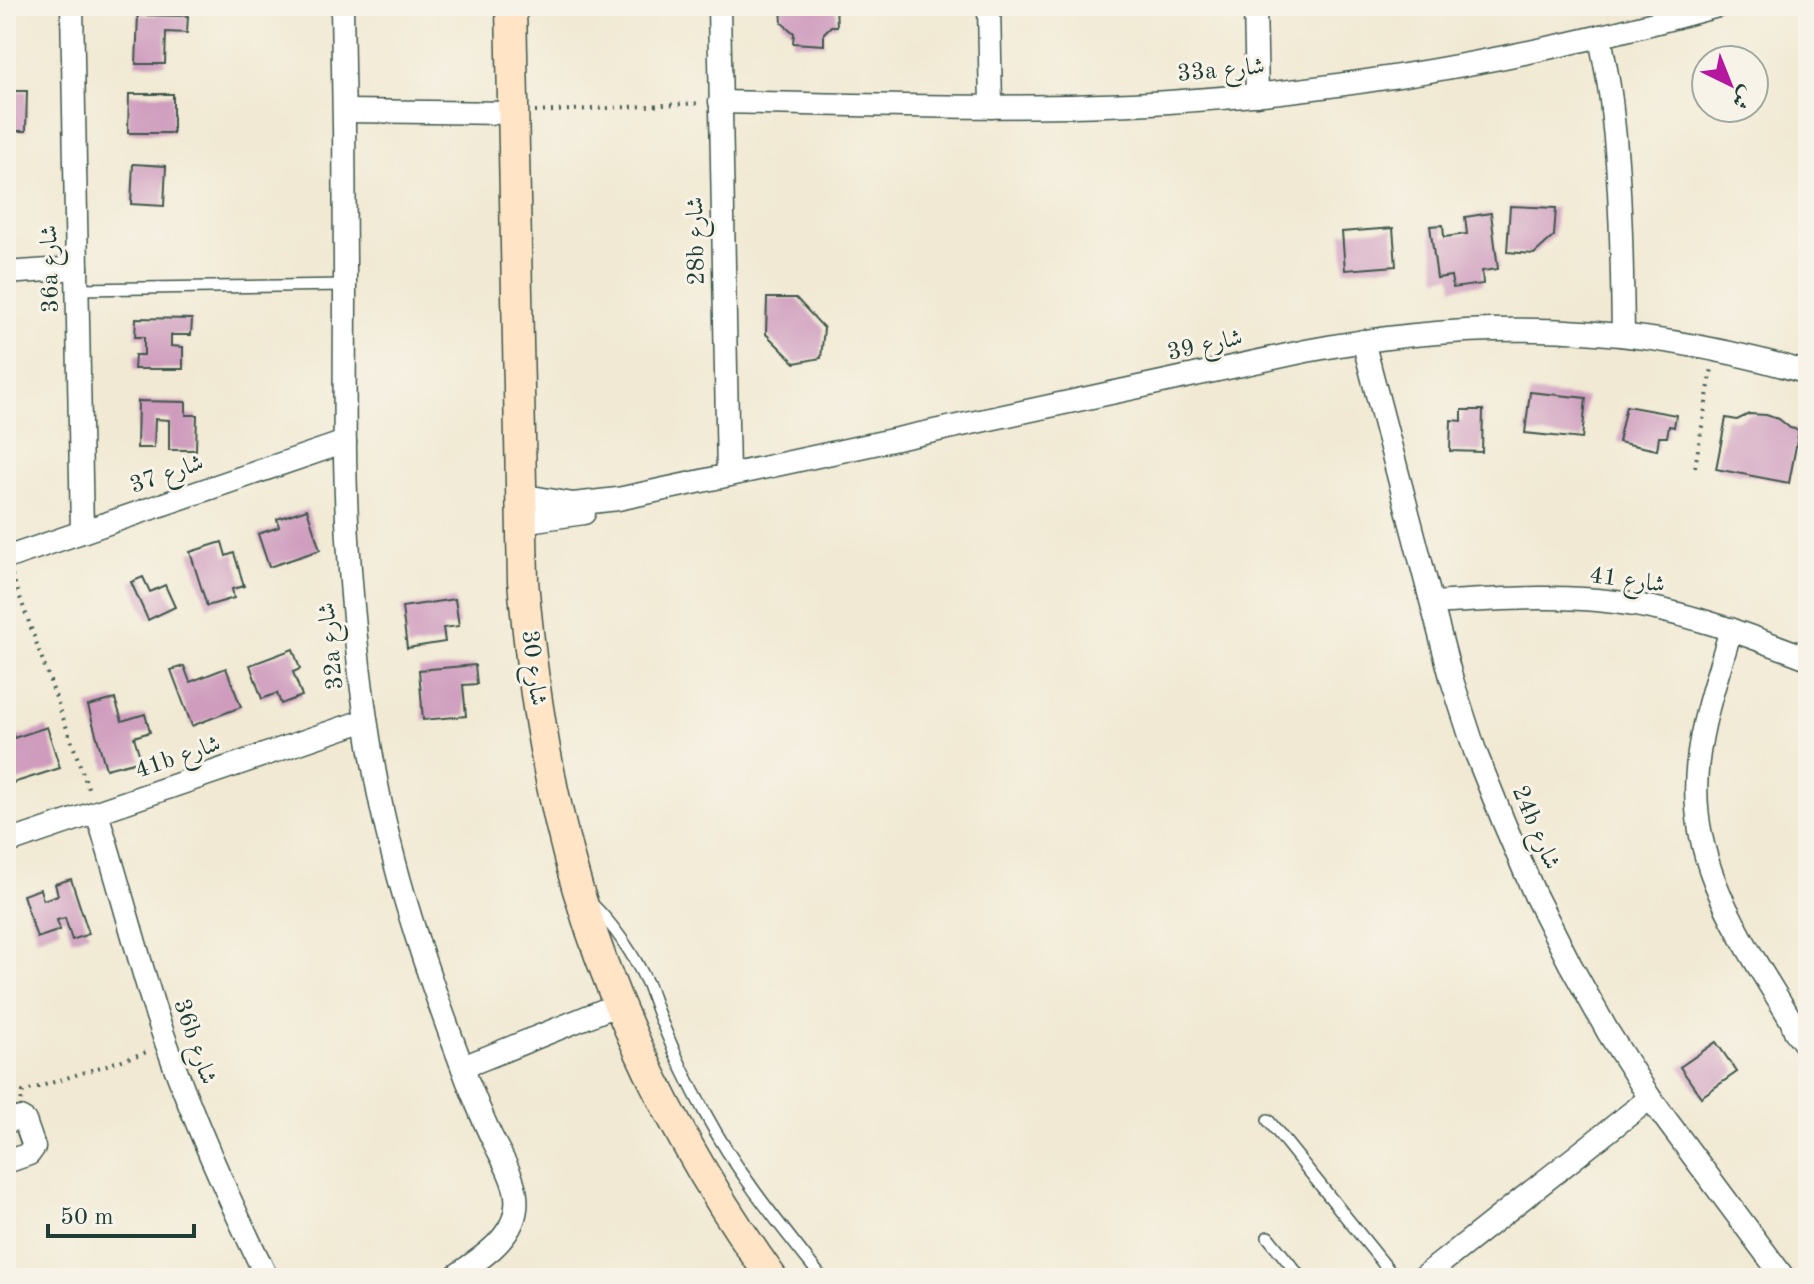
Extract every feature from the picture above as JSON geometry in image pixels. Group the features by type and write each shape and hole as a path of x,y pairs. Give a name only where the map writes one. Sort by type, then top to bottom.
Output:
{"street":[{"name":"36a شارع","path":"72,6 82,532"},
{"name":"32a شارع","path":"342,6 348,537 366,720 398,876 414,932 436,1000 477,1103 515,1186 517,1200 515,1214 503,1238 453,1278"},
{"name":"شارع 30","path":"511,6 521,509 526,612 537,705 555,798 578,889 619,1004 694,1156 772,1278"},
{"name":"28b شارع","path":"719,6 728,475"},
{"path":"989,6 991,107"},
{"path":"1255,6 1257,95"},
{"name":"33a شارع","path":"720,102 991,107 1124,104 1257,95 1430,71 1515,55 1718,6"},
{"path":"1600,36 1612,109 1618,183 1623,335"},
{"path":"345,111 512,113"},
{"path":"6,273 77,279"},
{"name":"شارع 39","path":"521,509 618,499 1275,358 1363,341 1428,333 1519,329 1623,335 1692,344 1808,373"},
{"name":"24b شارع","path":"1363,341 1451,677 1475,751 1516,852 1570,964 1608,1032 1650,1098 1784,1278"},
{"name":"شارع 37","path":"6,558 345,442"},
{"name":"شارع 41","path":"1432,603 1554,598 1615,602 1731,629 1808,658"},
{"path":"1731,629 1703,728 1697,762 1696,797 1700,831 1707,865 1720,897 1800,1027 1795,1031 1808,1048"},
{"name":"41b شارع","path":"6,843 366,720"},
{"name":"36b شارع","path":"97,813 154,1007 188,1103 227,1197 267,1278"},
{"path":"463,1067 619,1004"},
{"path":"1422,1278 1650,1098"},
{"path":"6,1162 33,1150 25,1121 11,1120"}],"lane":[{"path":"77,279 345,285"},
{"path":"578,889 606,918 629,950 648,985 682,1070 733,1160 822,1278"},
{"path":"1268,1120 1395,1278"},
{"path":"1268,1237 1301,1278"}],"path":[{"path":"512,113 720,102"},
{"path":"1695,467 1715,349"},
{"path":"6,558 97,813"},
{"path":"11,1120 23,1092 168,1045"}],"building":[{"path":"781,6 836,6 837,26 831,26 824,33 824,45 793,43 794,33 782,23"},
{"path":"138,15 188,16 187,33 166,32 165,64 136,64"},
{"path":"13,91 27,91 26,131 6,131 6,98 13,98"},
{"path":"129,94 173,94 173,133 128,133"},
{"path":"133,164 166,166 164,206 131,204"},
{"path":"1510,206 1556,208 1554,236 1534,254 1507,252"},
{"path":"1491,213 1498,269 1482,271 1483,284 1453,288 1451,276 1437,278 1430,226 1443,225 1444,237 1467,234 1465,217"},
{"path":"1393,228 1396,266 1345,270 1342,232"},
{"path":"767,298 796,298 824,328 821,358 795,363 766,334"},
{"path":"136,318 192,319 191,335 171,335 171,346 183,347 183,369 134,369 135,355 144,355 144,337 135,337"},
{"path":"1530,392 1586,398 1582,439 1525,433"},
{"path":"138,401 186,402 186,415 197,415 196,450 169,450 169,420 155,419 154,448 137,448"},
{"path":"1626,406 1676,415 1674,427 1669,426 1667,437 1659,437 1657,450 1618,442"},
{"path":"1462,410 1483,410 1482,452 1450,451 1451,420 1462,421"},
{"path":"1749,414 1779,419 1790,428 1799,430 1789,483 1716,469 1726,418 1737,420"},
{"path":"307,509 320,550 269,567 258,534 279,527 277,519"},
{"path":"222,542 226,556 234,553 244,586 232,589 234,598 207,606 190,552"},
{"path":"143,577 150,592 165,585 175,607 148,620 131,582"},
{"path":"455,599 459,626 443,628 445,642 407,648 402,607"},
{"path":"293,649 300,669 293,672 302,696 281,704 277,693 262,699 250,665"},
{"path":"475,665 477,684 463,685 466,716 423,720 419,670"},
{"path":"184,666 190,682 226,668 241,707 192,726 171,670"},
{"path":"115,699 122,721 145,714 150,732 134,737 141,760 106,769 88,706"},
{"path":"47,727 60,768 13,783 6,762 6,731 11,730 14,738"},
{"path":"71,879 89,934 72,940 65,918 57,920 60,930 37,938 23,895 40,889 43,900 58,895 55,884"},
{"path":"1716,1042 1737,1072 1701,1097 1680,1067"}]}
